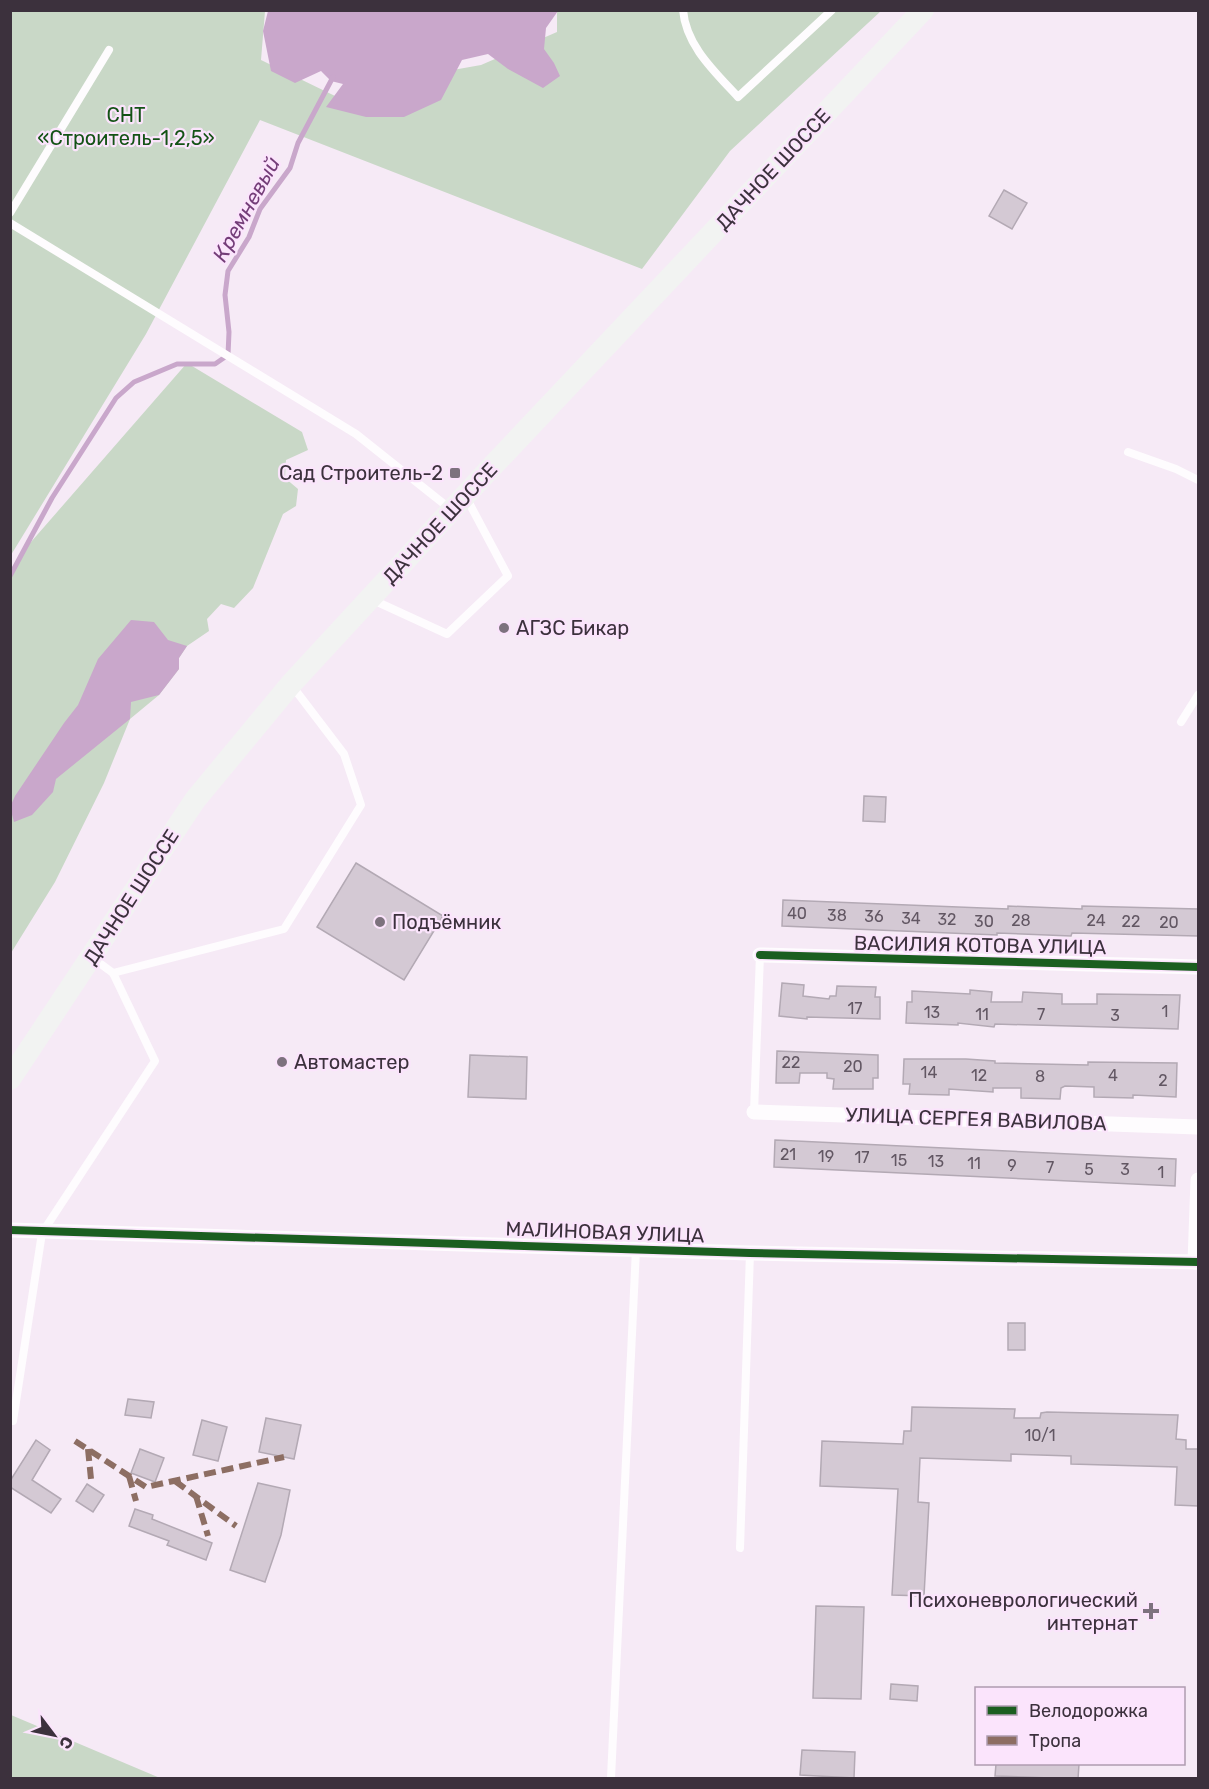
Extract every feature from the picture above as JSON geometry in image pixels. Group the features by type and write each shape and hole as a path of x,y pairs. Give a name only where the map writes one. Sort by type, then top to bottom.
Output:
{"main road":[{"name":"ДАЧНОЕ ШОССЕ","path":"10,1079 195,800 291,684 458,503 923,10"}],"street":[{"name":"ВАСИЛИЯ КОТОВА УЛИЦА","path":"760,955 1198,967"},
{"name":"УЛИЦА СЕРГЕЯ ВАВИЛОВА","path":"754,1112 1198,1127"},
{"path":"1197,1262 1198,1180"},
{"name":"МАЛИНОВАЯ УЛИЦА","path":"10,1230 42,1233 750,1253 1197,1262"}],"lane":[{"path":"683,10 684,25 699,53 738,98 832,10"},
{"path":"10,213 109,50"},
{"path":"10,223 356,434 458,503 508,576 447,634 369,598"},
{"path":"1128,452 1176,469 1198,480"},
{"path":"113,973 284,929 361,805 344,754 291,684"},
{"path":"1181,722 1198,695"},
{"path":"754,1112 760,955"},
{"path":"13,1421 42,1233 155,1061 113,973 91,958"},
{"path":"611,1779 636,1249"},
{"path":"740,1548 750,1253"}],"green space":[{"name":"СНТ «Строитель-1,2,5»","path":"11,11 265,11 261,60 368,112 419,76 481,65 557,32 557,11 881,11 730,151 642,269 260,120 146,334 11,555"},
{"path":"187,363 302,432 308,450 286,460 285,478 298,489 296,506 283,514 253,588 234,608 221,604 207,619 209,631 187,646 179,658 179,669 159,695 130,719 104,783 55,882 11,953 11,573 24,550"},
{"path":"11,1715 160,1778 11,1778"}],"shaded area":[{"path":"268,11 558,11 546,28 544,49 560,76 543,88 508,69 488,54 462,60 441,100 404,117 366,117 326,107 343,84 331,81 321,71 295,83 271,71 263,31"},
{"path":"131,620 154,622 168,640 187,646 179,658 179,669 159,695 131,702 130,719 56,779 53,792 32,815 14,822 10,807 15,796 78,705 98,659"}],"building":[{"path":"1004,190 1027,203 1012,229 989,216"},
{"path":"864,796 886,797 885,822 863,821"},
{"name":"Подъёмник","path":"356,863 443,916 404,980 317,927"},
{"path":"783,900 1008,909 1008,906 1082,909 1082,906 1198,909 1198,936 1072,933 1071,936 997,933 997,935 782,926"},
{"path":"782,983 804,985 803,996 829,999 830,996 836,996 837,986 876,987 875,997 880,997 880,1019 807,1017 807,1019 779,1016"},
{"path":"970,990 992,992 991,1002 1022,1002 1023,992 1062,994 1062,1004 1097,1004 1097,994 1180,995 1178,1029 995,1024 994,1027 958,1023 958,1025 906,1023 907,1002 912,1002 912,991 970,994"},
{"path":"777,1051 878,1055 878,1078 873,1078 873,1089 833,1089 834,1079 827,1078 827,1073 800,1073 799,1083 776,1083"},
{"path":"470,1055 527,1057 526,1099 468,1097"},
{"path":"904,1059 966,1059 995,1061 995,1063 1088,1065 1088,1062 1177,1063 1176,1097 1133,1095 1133,1098 1094,1097 1094,1087 1065,1086 1061,1088 1060,1099 1021,1098 1021,1088 993,1088 993,1092 949,1089 949,1095 909,1094 910,1084 903,1084"},
{"path":"775,1140 1176,1159 1175,1186 774,1167"},
{"path":"1008,1323 1025,1323 1025,1350 1008,1350"},
{"path":"128,1399 154,1402 151,1418 125,1415"},
{"path":"912,1407 1015,1409 1014,1418 1040,1418 1041,1413 1047,1412 1178,1415 1176,1439 1186,1440 1186,1449 1198,1449 1198,1506 1175,1505 1177,1467 1071,1464 1071,1456 1011,1454 1011,1461 920,1458 918,1502 929,1503 924,1596 892,1595 898,1489 820,1486 822,1441 903,1444 904,1431 911,1431"},
{"path":"266,1418 301,1425 294,1459 259,1452"},
{"path":"202,1420 227,1427 218,1461 193,1455"},
{"path":"36,1440 50,1450 32,1480 61,1499 51,1513 10,1487 10,1481"},
{"path":"140,1449 164,1458 155,1482 131,1473"},
{"path":"258,1483 290,1490 281,1535 265,1582 230,1570"},
{"path":"87,1484 104,1495 93,1512 76,1501"},
{"path":"135,1509 153,1515 152,1519 212,1543 206,1560 167,1545 169,1541 129,1526"},
{"path":"816,1606 864,1607 861,1699 813,1698"},
{"path":"891,1684 918,1686 917,1701 890,1699"},
{"path":"802,1750 855,1752 854,1778 800,1775"},
{"path":"996,1765 1079,1765 1078,1779 995,1776"}],"waterway":[{"name":"Кремневый","path":"10,576 52,498 116,398 134,382 177,364 215,364 228,355 229,332 225,295 228,271 249,237 260,209 290,168 298,143 333,77"}],"marked path":[{"path":"75,1441 146,1487 284,1457"},
{"path":"88,1449 91,1479"},
{"path":"129,1476 136,1501"},
{"path":"175,1481 236,1526"},
{"path":"196,1496 208,1536"}],"cycle path":[{"path":"760,955 1198,967"},
{"path":"10,1230 750,1253 1198,1262"}],"place":[{"name":"Сад Строитель-2","path":"455,473"},
{"name":"АГЗС Бикар","path":"504,628"},
{"name":"Подъёмник","path":"380,922"},
{"name":"Автомастер","path":"282,1062"},
{"name":"Психоневрологический интернат","path":"1151,1611"}]}
